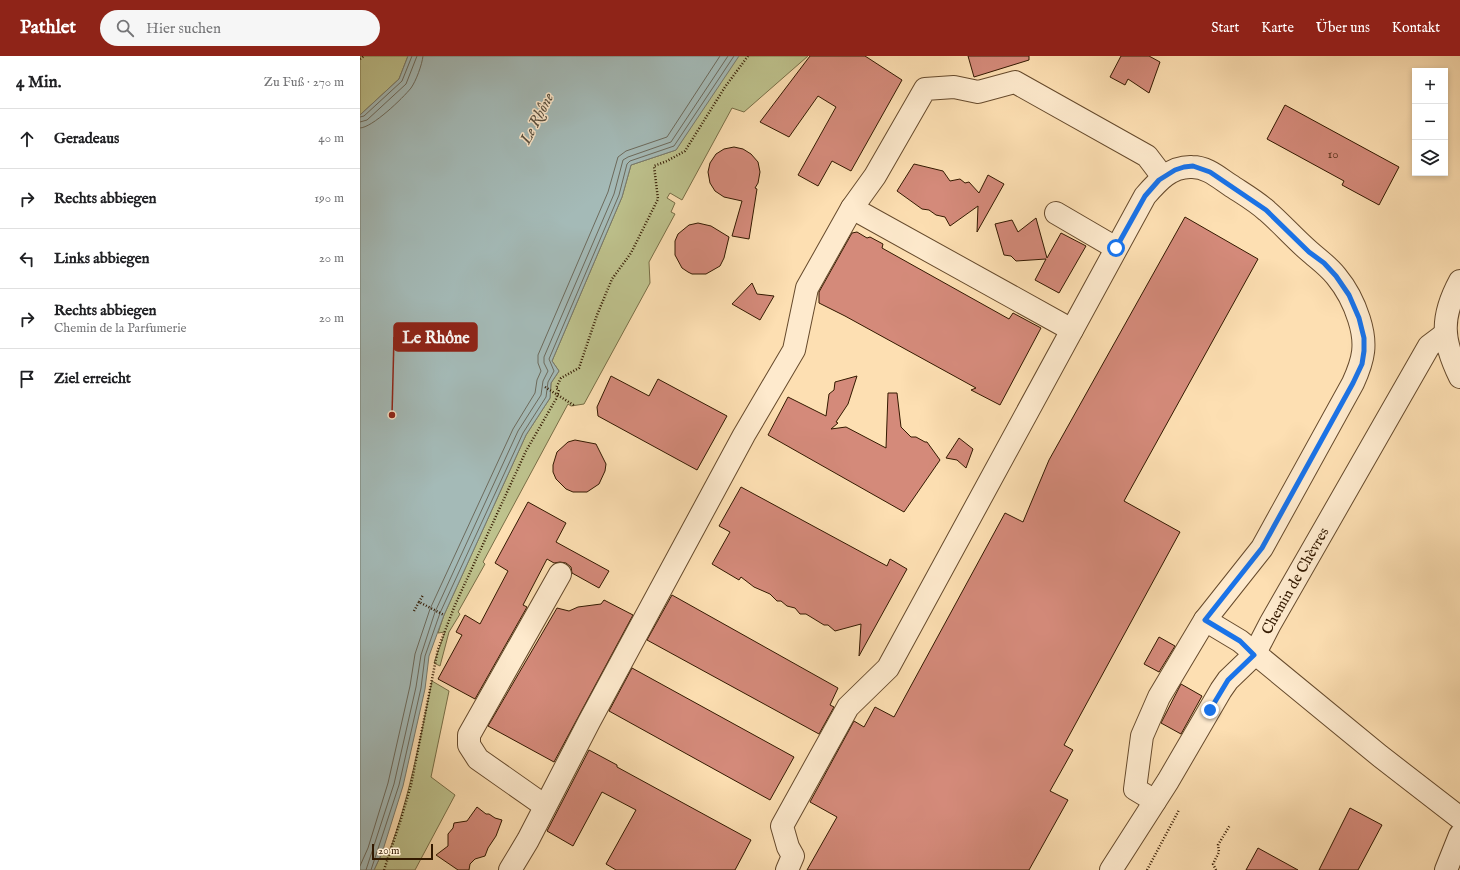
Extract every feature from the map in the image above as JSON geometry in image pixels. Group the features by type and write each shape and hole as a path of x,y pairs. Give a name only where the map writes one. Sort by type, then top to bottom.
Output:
{"street":[{"path":"510,870 744,435 794,350 807,288 852,208 875,176 925,89 954,87 978,92 1015,82 1147,156 1162,177"},
{"path":"787,870 793,856 788,847 782,826 848,707 888,668 1018,432 1145,196 1162,177 1184,167 1204,169 1266,210 1309,252 1324,263 1336,276 1349,295 1359,318 1364,338 1364,351 1362,364 1353,383 1262,548 1205,620 1159,697 1142,736 1135,789 1155,801"},
{"path":"852,208 1072,330"},
{"path":"1056,213 1116,248"},
{"path":"1460,281 1452,296 1447,313 1445,334 1447,349 1460,377"},
{"name":"Chemin de Chèvres","path":"1111,870 1155,801 1221,690 1228,680 1254,655 1270,624 1429,346 1445,334"},
{"path":"545,806 478,759 469,745 469,735 560,574"},
{"path":"1205,620 1240,641 1254,655 1460,818"},
{"path":"1446,870 1460,836"}],"path":[{"path":"360,59 364,56"},
{"path":"384,870 411,785 434,662 455,605 526,451 556,399 559,390 556,388 561,378 579,368 597,315 612,279 631,252 650,216 658,198 654,166 685,151 725,87 748,56"},
{"path":"545,387 575,406"},
{"path":"414,611 423,595"},
{"path":"419,602 444,615"},
{"path":"1147,870 1179,810"},
{"path":"1216,870 1213,864 1219,852 1218,845 1230,825"}],"green space":[{"path":"360,56 408,56 399,79 360,115"},
{"path":"718,56 808,56 744,112 732,108 682,200 670,193 667,198 675,203 671,212 675,214 649,262 650,283 584,404 571,406 568,404 483,562 485,564 458,612 460,614 449,632 440,666 434,663 445,632 438,633 444,615 526,435 550,398 551,383 559,371 552,361 622,197 631,165 676,150 719,83"},
{"path":"432,681 449,691 431,777 455,795 415,870 374,870 382,853 388,855 402,812"}],"water":[{"path":"408,56 739,56 676,150 631,165 622,197 552,361 559,371 551,383 550,398 526,435 444,615 429,656 425,689 403,786 382,853 374,870 360,870 360,115 399,79"}],"building":[{"path":"810,56 865,56 902,80 851,171 832,161 818,186 798,175 836,107 818,96 789,137 760,122"},
{"path":"968,56 1029,56 1029,60 974,77"},
{"path":"1121,56 1149,56 1160,62 1149,93 1128,79 1125,85 1110,77"},
{"path":"1285,105 1399,167 1379,205 1342,185 1344,181 1267,139"},
{"path":"734,147 743,149 751,154 758,162 760,172 758,183 755,188 757,189 749,239 732,236 742,201 724,197 715,191 710,183 708,172 710,163 716,154 724,149"},
{"path":"914,164 943,171 950,181 960,179 965,183 969,182 979,193 988,175 1004,184 977,232 978,206 950,226 945,217 936,215 929,210 922,209 897,191"},
{"path":"1185,217 1258,259 1124,501 1180,532 1064,745 1073,750 1050,791 1068,800 1029,870 807,870 837,817 810,802 854,721 864,727 875,707 894,717 1005,513 1023,522 1049,460"},
{"path":"1036,218 1047,258 1061,233 1086,246 1059,293 1035,280 1046,259 1016,261 1011,256 1004,255 995,224 1012,220 1018,232"},
{"path":"698,223 711,226 729,237 724,258 720,266 706,274 692,274 688,272 682,268 675,255 675,241 678,234 689,225"},
{"path":"857,232 867,238 870,237 883,244 882,248 1009,319 1013,313 1041,328 1000,405 971,390 976,388 819,303 819,292 852,233"},
{"path":"752,283 757,294 774,296 760,320 732,304"},
{"path":"611,376 649,396 658,379 727,416 697,470 598,416 597,407"},
{"path":"857,376 848,404 836,422 838,423 831,429 846,427 886,448 888,393 897,393 901,427 911,437 916,437 927,442 940,460 904,512 768,435 788,397 826,416 829,394 834,390 835,382"},
{"path":"959,438 973,449 966,468 957,460 946,458"},
{"path":"575,440 596,444 606,464 605,471 599,484 587,492 573,492 566,489 556,479 553,472 553,465 557,452 568,442"},
{"path":"741,487 887,566 890,559 907,569 859,656 861,624 835,631 828,625 824,625 806,614 800,614 795,608 787,606 781,601 777,601 770,594 754,587 741,577 739,580 712,564 730,532 719,526"},
{"path":"528,502 566,523 556,542 609,571 599,588 572,573 571,567 566,563 554,563 547,559 523,605 527,607 475,699 438,679 462,635 456,632 465,615 480,624 508,571 495,563"},
{"path":"672,595 838,688 830,705 834,707 819,734 647,640"},
{"path":"604,600 633,615 554,762 488,726 557,608 569,611 578,607 601,604"},
{"path":"1159,637 1175,646 1159,672 1144,664"},
{"path":"632,668 794,757 770,800 609,711"},
{"path":"1181,684 1202,696 1181,734 1161,723"},
{"path":"589,750 617,765 617,767 751,840 735,870 616,870 606,864 636,810 602,792 573,846 547,831"},
{"path":"477,807 486,814 502,820 496,836 488,848 485,856 475,859 470,864 469,870 458,870 436,855 448,846 448,834 453,828 454,823 467,821"},
{"path":"1350,808 1382,825 1358,870 1319,870"},
{"path":"1258,848 1298,870 1246,870"}],"place":[{"name":"Le Rhône","path":"392,415"}],"route":[{"path":"1116,248 1145,196 1159,180 1167,174 1184,167 1193,166 1204,169 1266,210 1309,252 1324,263 1336,276 1349,295 1359,318 1364,338 1362,364 1353,383 1262,548 1205,620 1240,641 1254,655 1228,680 1210,710"}]}
